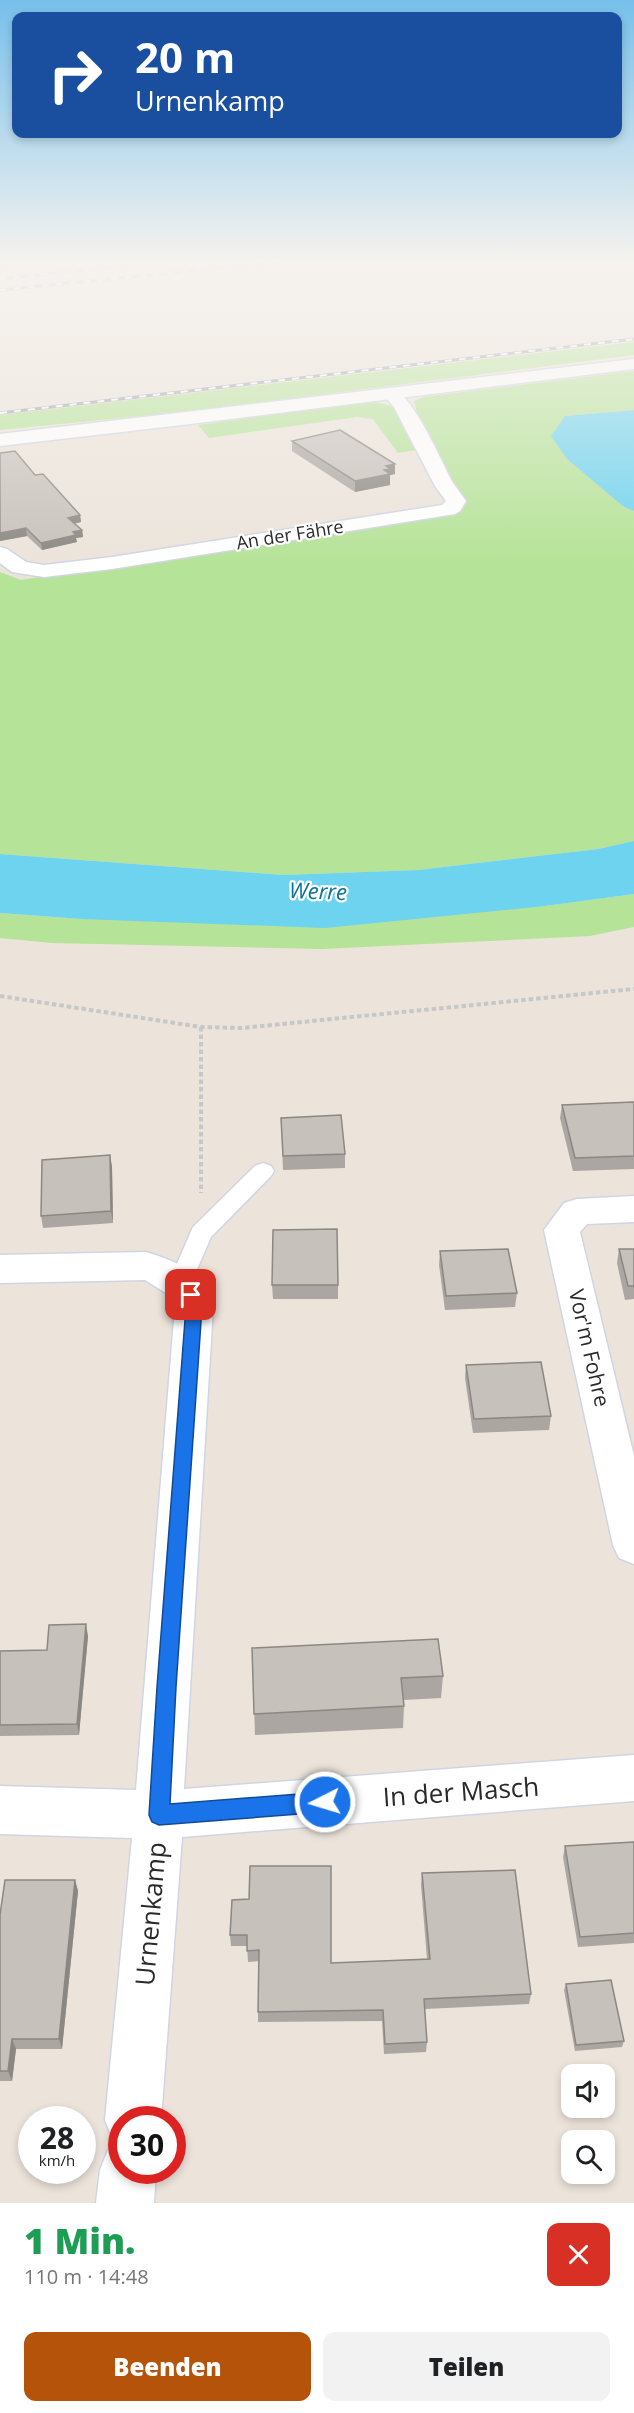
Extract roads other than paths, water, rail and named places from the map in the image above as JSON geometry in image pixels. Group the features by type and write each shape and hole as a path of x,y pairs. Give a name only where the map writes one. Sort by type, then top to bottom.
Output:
{"street":[{"path":"0,440 634,364"},
{"name":"An der Fähre","path":"2,556 20,567 44,571 111,563 448,510 456,501 453,494 445,486 402,405 392,394"},
{"name":"Vor'm Fohre","path":"634,1209 577,1212 562,1230 634,1545"},
{"path":"0,1269 146,1266 165,1272 181,1282"},
{"name":"Urnenkamp","path":"134,2106 159,1815 166,1687 194,1307 191,1295 181,1282"},
{"name":"In der Masch","path":"0,1810 159,1815 634,1778"},
{"path":"125,2203 127,2184"}],"lane":[{"path":"181,1282 201,1233 263,1172"}],"water":[{"path":"634,410 634,511 624,507 567,459 551,436 565,416"},
{"name":"Werre","path":"634,841 634,894 545,906 325,928 82,919 0,913 0,854 283,875 418,870 598,849"}],"railway":[{"path":"0,413 430,363"}]}
